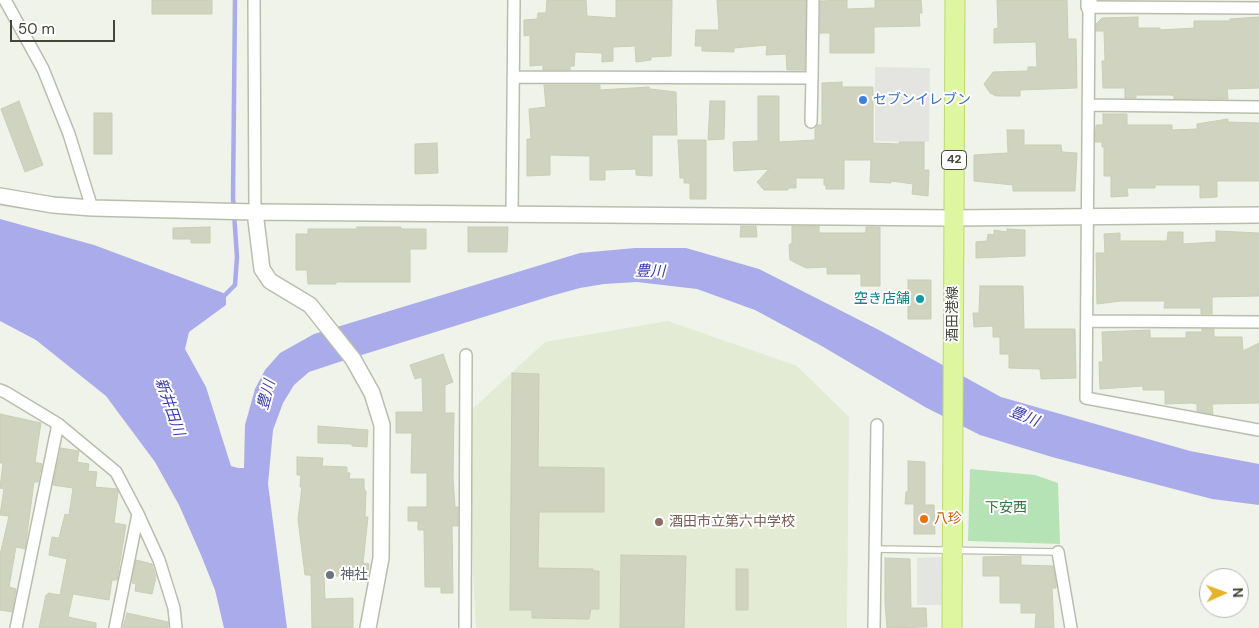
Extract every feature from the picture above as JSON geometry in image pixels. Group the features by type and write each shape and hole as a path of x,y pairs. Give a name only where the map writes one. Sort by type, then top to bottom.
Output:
{"main road":[{"name":"酒田港線","path":"952,628 955,0"}],"street":[{"path":"5,0 43,69 69,134 92,208"},
{"path":"254,0 255,212 262,269 270,282 310,305 353,359 372,393 382,425 381,558 368,628"},
{"path":"512,213 514,0"},
{"path":"811,122 813,0"},
{"path":"1259,8 1202,4 1089,4 1086,398 1259,430"},
{"path":"513,77 812,78"},
{"path":"1088,106 1259,107"},
{"path":"0,196 54,205 92,208 255,212 953,218 1259,215"},
{"path":"1087,321 1259,322"},
{"path":"465,628 466,355"},
{"path":"0,390 58,424 116,472 159,560 174,608 176,628"},
{"path":"16,628 58,424"},
{"path":"874,628 877,425"},
{"path":"115,628 138,514"},
{"path":"1058,552 1071,628"}],"lane":[{"path":"875,549 1058,552"}],"shaded area":[{"path":"875,67 930,68 929,142 875,141"},
{"name":"酒田市立第六中学校","path":"668,321 797,366 849,417 847,628 476,628 465,416 545,342"},
{"path":"945,557 947,605 917,605 917,558"}],"green space":[{"name":"下安西","path":"970,469 1035,475 1058,483 1060,544 968,541"}],"water":[{"path":"0,219 94,245 226,294 226,305 189,332 185,349 206,387 231,466 238,468 244,468 245,425 255,389 265,370 280,353 314,334 580,253 635,248 686,248 759,269 879,330 1001,397 1190,451 1259,464 1259,505 1212,499 1052,457 980,435 925,407 820,345 755,310 697,289 637,282 604,284 551,296 336,363 309,372 294,385 283,403 273,430 268,484 287,628 224,628 215,590 201,555 179,505 155,462 106,396 36,340 0,321"}],"building":[{"path":"152,0 212,0 212,14 152,14"},
{"path":"547,0 586,0 587,16 616,18 616,0 672,0 671,56 651,57 651,60 636,62 635,46 613,47 613,61 602,62 602,53 575,52 574,66 570,66 570,70 543,70 543,65 530,66 530,35 524,36 524,20 537,19 538,13 546,13"},
{"path":"717,0 806,0 805,70 787,70 786,54 766,55 767,45 734,48 734,52 702,51 702,46 695,46 696,30 719,30"},
{"path":"847,0 847,9 875,8 875,0 921,0 920,26 874,27 874,53 830,53 830,33 820,33 820,1"},
{"path":"997,0 1067,0 1068,39 1076,39 1077,88 1020,90 1020,96 996,96 990,93 984,84 993,72 1028,71 1028,67 1037,67 1036,42 994,43 994,29 998,28"},
{"path":"1138,17 1138,28 1160,28 1160,30 1194,28 1194,21 1230,21 1230,19 1259,17 1259,88 1227,89 1228,99 1174,99 1174,96 1171,95 1136,95 1136,98 1125,98 1125,88 1103,88 1102,61 1105,61 1104,31 1096,31 1096,24 1102,18"},
{"path":"842,82 842,87 873,87 873,143 899,144 899,142 924,142 924,170 929,170 928,196 912,194 913,184 891,181 891,183 870,182 871,160 844,160 844,189 826,189 824,178 796,178 796,188 764,190 757,182 769,169 734,171 733,142 758,141 758,96 779,96 779,142 815,140 815,129 818,125 822,125 822,83"},
{"path":"544,85 600,85 600,90 649,87 650,89 676,92 677,135 652,135 652,176 636,175 636,169 605,170 605,180 590,180 590,156 550,155 550,175 527,176 527,139 531,139 529,109 546,107"},
{"path":"19,101 43,165 25,172 1,109"},
{"path":"710,101 725,101 724,139 708,140"},
{"path":"94,113 112,113 112,154 94,154"},
{"path":"1103,114 1127,114 1127,125 1172,125 1172,130 1197,129 1197,124 1228,119 1228,122 1259,123 1259,181 1217,181 1217,197 1200,198 1200,185 1155,185 1155,188 1127,188 1128,196 1111,197 1111,176 1104,176 1104,147 1102,147 1102,142 1095,142 1096,125 1103,125"},
{"path":"1007,130 1024,130 1024,145 1061,145 1062,152 1077,153 1075,191 1013,191 1013,185 974,181 974,155 1008,153"},
{"path":"678,140 706,140 706,199 690,199 690,183 684,183 684,178 680,178"},
{"path":"437,143 438,173 415,174 415,144"},
{"path":"741,226 756,226 757,237 740,237"},
{"path":"792,226 819,226 819,233 866,233 866,227 880,227 880,286 861,286 861,274 827,274 827,267 806,268 790,260 789,245 792,243"},
{"path":"210,227 210,243 191,243 191,239 173,239 173,228"},
{"path":"357,227 426,229 426,249 410,249 410,282 308,284 307,270 296,270 296,234 308,234 308,229 357,229"},
{"path":"468,227 508,227 507,252 468,252"},
{"path":"1007,229 1025,230 1025,256 976,258 976,242 987,241 988,234 994,235 994,230 1007,232"},
{"path":"1216,231 1259,233 1259,296 1212,297 1212,314 1201,314 1201,308 1164,308 1165,301 1121,301 1097,304 1096,253 1105,253 1104,234 1120,233 1120,241 1167,241 1168,232 1183,232 1183,244 1216,242"},
{"name":"空き店舗","path":"908,280 931,280 931,319 908,319"},
{"path":"980,286 1023,286 1024,329 1075,329 1076,378 1041,379 1040,369 1009,368 1009,354 1000,354 1000,337 993,337 993,326 974,327 973,313 979,313"},
{"path":"1202,329 1214,329 1214,337 1242,337 1243,351 1259,343 1259,403 1212,404 1213,414 1197,411 1197,404 1165,404 1165,390 1143,390 1143,386 1100,389 1099,362 1103,362 1102,332 1150,330 1150,338 1186,338 1186,332 1202,332"},
{"path":"443,354 453,382 445,385 445,413 454,413 453,478 455,507 458,507 458,526 452,526 453,593 441,593 441,587 425,587 424,530 418,530 418,521 408,521 408,507 427,507 427,473 411,473 412,433 396,433 396,412 423,412 422,377 415,379 410,365"},
{"path":"512,373 539,374 538,467 604,468 604,512 539,512 538,568 593,569 593,571 599,571 599,609 591,609 589,619 532,618 532,610 510,610"},
{"path":"0,414 41,423 35,462 42,464 38,482 34,482 25,549 16,547 9,587 16,589 12,612 0,610 0,555 9,516 0,515 4,489 0,488 3,463 0,463"},
{"path":"318,426 368,430 367,447 352,446 352,444 318,443"},
{"path":"61,448 79,451 77,462 89,464 88,471 97,472 95,487 117,489 114,523 126,525 117,580 112,580 109,600 73,594 68,617 96,623 96,628 39,628 46,595 48,593 60,595 67,559 49,555 52,537 59,538 65,514 69,515 73,488 53,485"},
{"path":"297,457 323,458 322,466 347,467 347,473 350,473 349,479 364,479 366,492 365,517 368,517 363,563 369,564 367,581 351,580 351,577 324,575 325,599 353,598 353,628 312,628 311,575 305,575 298,519 302,487 300,487 301,475 297,475"},
{"path":"908,461 925,462 925,505 934,505 935,534 914,534 914,504 905,504 906,492 908,491"},
{"path":"621,555 686,556 684,628 620,628"},
{"path":"1021,556 1021,565 1053,566 1056,583 1056,588 1052,588 1054,628 1035,628 1036,613 1021,613 1021,603 1000,603 1000,576 983,576 983,557"},
{"path":"885,558 910,559 911,608 926,608 927,627 887,628"},
{"path":"136,560 152,564 156,577 152,594 135,591 136,584 132,583"},
{"path":"736,569 748,569 748,610 736,610"},
{"path":"127,613 168,622 168,628 123,628"}],"waterway":[{"path":"222,298 235,285 237,257 233,198 235,0"}],"place":[{"name":"セブンイレブン","path":"863,100"},
{"name":"空き店舗","path":"920,299"},
{"name":"八珍","path":"924,519"},
{"name":"酒田市立第六中学校","path":"659,522"},
{"name":"神社","path":"330,575"}],"water label":[{"name":"豊川","path":"650,272"},
{"name":"豊川","path":"267,395"},
{"name":"新井田川","path":"169,407"},
{"name":"豊川","path":"1024,417"}]}
